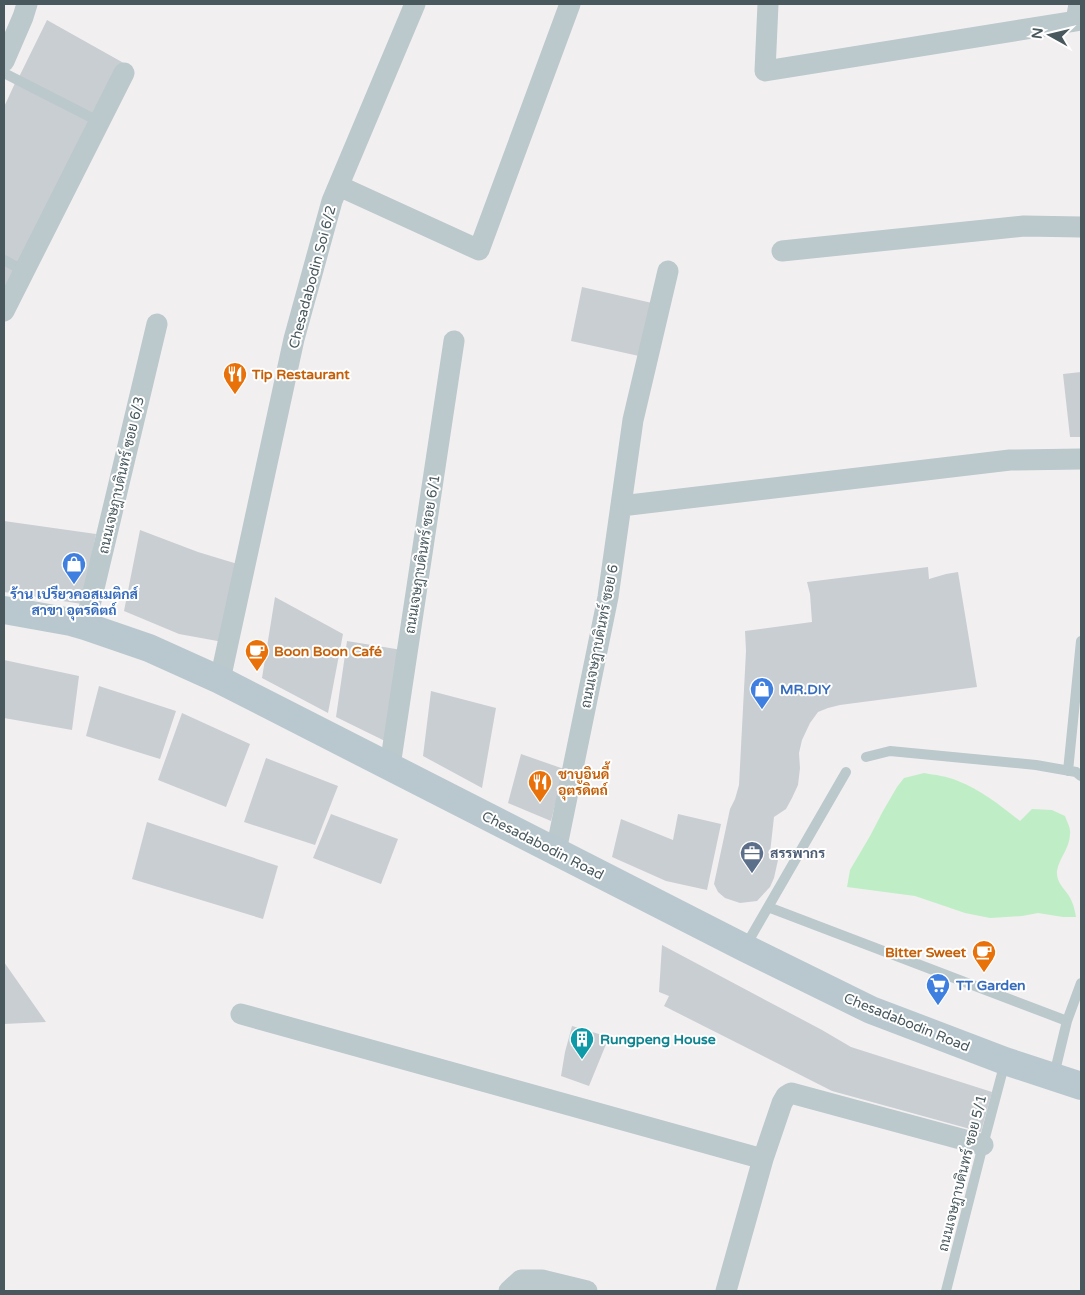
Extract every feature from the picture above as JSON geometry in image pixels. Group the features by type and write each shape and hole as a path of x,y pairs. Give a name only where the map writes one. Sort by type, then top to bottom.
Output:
{"street":[{"path":"4,60 27,4"},
{"name":"Chesadabodin Soi 6/2","path":"220,680 294,339 332,201 415,4"},
{"path":"339,186 479,250 570,4"},
{"path":"768,4 765,71 1076,21 1079,4"},
{"path":"4,311 124,73"},
{"path":"782,251 1024,226 1081,227"},
{"name":"ถนนเจษฎาบดินทร์ ซอย 6","path":"556,851 608,598 634,420 668,271"},
{"name":"ถนนเจษฎาบดินทร์ ซอย 6/3","path":"85,626 157,324"},
{"name":"ถนนเจษฎาบดินทร์ ซอย 6/1","path":"390,766 454,341"},
{"path":"621,506 1010,460 1081,459"},
{"name":"Chesadabodin Road","path":"4,610 71,622 149,648 220,680 745,948 871,1010 1005,1061 1081,1086"},
{"path":"241,1014 763,1159"},
{"path":"726,1291 763,1159 782,1103 786,1096 791,1093 982,1145"},
{"path":"509,1291 521,1280 542,1280 586,1291"}],"lane":[{"path":"4,73 100,122"},
{"path":"4,260 24,270"},
{"path":"1068,770 1081,641"},
{"path":"866,757 890,751 1036,765 1068,770 1076,772 1081,776"},
{"path":"745,948 846,772"},
{"path":"768,907 1066,1021"},
{"path":"1054,1077 1066,1021 1081,983"},
{"name":"ถนนเจษฎาบดินทร์ ซอย 5/1","path":"946,1291 1005,1061"}],"green space":[{"path":"924,773 950,778 975,789 1020,821 1032,809 1052,810 1065,816 1070,830 1070,839 1058,866 1057,876 1070,898 1076,917 1038,913 990,918 965,913 915,896 847,887 850,870 897,787 904,778"}],"building":[{"path":"47,20 129,66 99,118 19,77"},
{"path":"16,81 98,126 25,266 4,256 4,107"},
{"path":"4,265 23,274 4,306"},
{"path":"582,287 652,303 639,356 571,341"},
{"path":"1081,372 1081,437 1070,437 1063,374"},
{"path":"4,521 96,534 82,604 4,592"},
{"path":"140,530 198,552 254,569 234,644 179,634 124,611"},
{"path":"928,567 929,579 958,572 977,687 840,705 818,712 802,740 799,753 798,785 786,809 774,817 770,853 778,860 770,887 757,901 740,903 725,898 718,892 714,884 730,809 739,785 746,651 745,631 812,622 807,582"},
{"path":"275,597 343,634 328,713 262,678"},
{"path":"347,641 402,650 387,742 336,717"},
{"path":"4,660 79,676 72,730 4,718"},
{"path":"99,686 176,711 160,759 86,736"},
{"path":"431,691 496,708 482,788 423,756"},
{"path":"182,713 250,744 226,807 158,780"},
{"path":"521,754 564,769 551,821 508,803"},
{"path":"266,758 338,786 315,845 244,822"},
{"path":"331,814 398,839 381,884 313,858"},
{"path":"678,814 721,824 707,890 666,881 612,857 621,819 673,840"},
{"path":"147,822 278,866 263,919 132,879"},
{"path":"662,945 851,1047 992,1092 981,1132 832,1091 664,1006 669,996 659,992"},
{"path":"4,962 46,1022 4,1024"},
{"name":"Rungpeng House","path":"572,1026 609,1037 589,1086 561,1076"}],"place":[{"name":"Tip Restaurant","path":"235,395"},
{"name":"ร้าน เปรียวคอสเมติกส์ สาขา อุตรดิตถ์","path":"74,585"},
{"name":"Boon Boon Café","path":"257,672"},
{"name":"MR.DIY","path":"762,710"},
{"name":"ชาบูอินดี้ อุตรดิตถ์","path":"540,803"},
{"name":"สรรพากร","path":"752,874"},
{"name":"Bitter Sweet","path":"984,973"},
{"name":"TT Garden","path":"938,1006"},
{"name":"Rungpeng House","path":"582,1060"}]}
